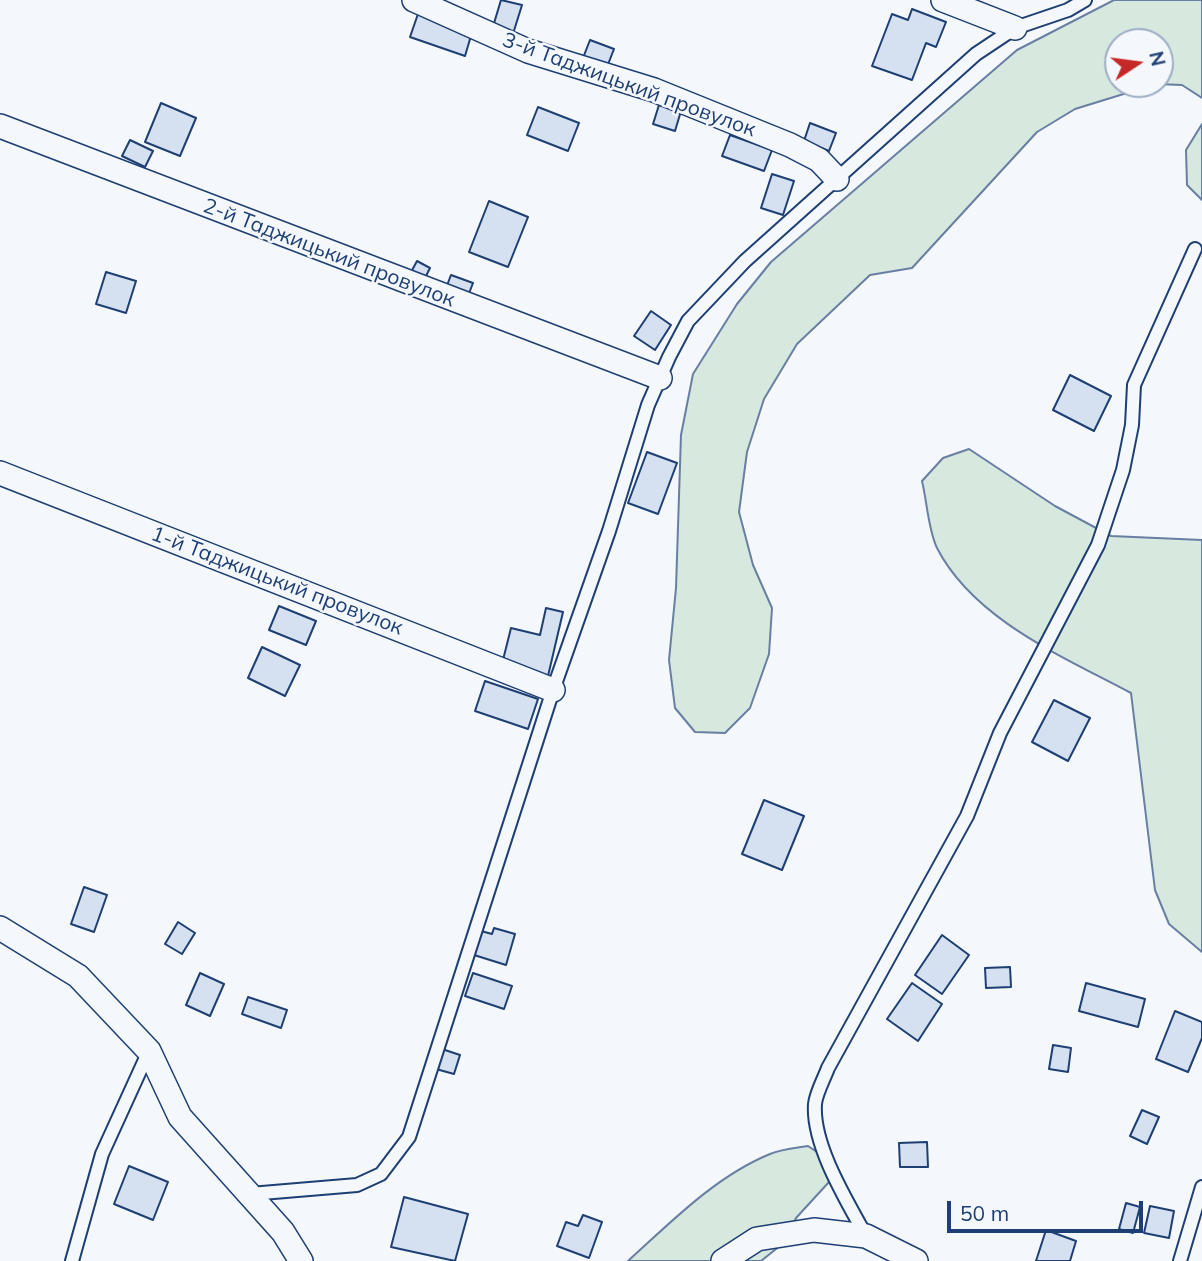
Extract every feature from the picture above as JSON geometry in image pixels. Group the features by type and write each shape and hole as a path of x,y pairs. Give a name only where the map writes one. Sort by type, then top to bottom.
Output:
{"street":[{"name":"3-й Таджицький провулок","path":"414,0 528,51 654,90 790,145 819,160 837,179"},
{"path":"943,0 1015,29"},
{"name":"2-й Таджицький провулок","path":"0,125 660,379"},
{"name":"1-й Таджицький провулок","path":"0,473 553,690"},
{"path":"0,928 78,976 149,1051 180,1116 283,1232 300,1261"},
{"path":"723,1261 757,1239 814,1230 866,1237 916,1261"}],"lane":[{"path":"250,1194 357,1185 381,1174 409,1137 553,690 660,379 688,321 745,261 976,54 1015,29 1068,10 1085,0"},
{"path":"866,1237 824,1148 815,1104 828,1068 967,816 1000,733 1098,545 1123,470 1132,425 1134,385 1195,249"},
{"path":"72,1261 102,1154 149,1051"},
{"path":"1181,1261 1202,1187"}],"shaded area":[{"path":"1114,0 1202,0 1202,98 1182,85 1174,85 1174,28 1104,28 1104,98 1111,98 1075,109 1037,132 912,268 870,275 797,344 764,399 747,452 739,512 753,565 772,608 769,654 750,708 725,733 695,732 675,708 669,660 676,588 681,435 693,374 737,304 771,262 1017,50"},
{"path":"1202,124 1202,200 1187,185 1186,150"},
{"path":"969,449 1055,506 1111,536 1202,540 1202,952 1169,924 1155,890 1131,693 1050,650 997,616 953,573 937,548 922,481 943,458"},
{"path":"808,1146 826,1158 829,1182 796,1218 786,1241 761,1261 628,1261 695,1201 731,1175 770,1154"}],"building":[{"path":"501,0 522,5 512,37 492,30"},
{"path":"912,9 946,22 936,47 926,43 912,80 872,66 892,14 908,20"},
{"path":"419,11 473,29 465,56 410,37"},
{"path":"590,40 614,49 607,67 583,58"},
{"path":"161,103 196,118 180,156 145,142"},
{"path":"659,105 681,111 675,131 653,124"},
{"path":"538,107 579,123 568,151 527,135"},
{"path":"810,123 836,133 829,151 804,141"},
{"path":"730,135 772,150 764,171 722,156"},
{"path":"130,140 153,151 145,167 122,156"},
{"path":"772,174 794,181 783,215 761,208"},
{"path":"489,201 528,217 508,267 469,252"},
{"path":"417,261 430,268 423,282 409,276"},
{"path":"106,272 136,281 126,313 96,304"},
{"path":"451,275 473,283 468,296 446,288"},
{"path":"651,311 671,325 655,350 634,336"},
{"path":"1070,375 1111,396 1094,431 1053,410"},
{"path":"647,452 677,463 658,514 628,503"},
{"path":"279,606 316,621 306,645 269,630"},
{"path":"546,608 563,612 548,676 502,664 511,628 540,635"},
{"path":"262,647 300,665 285,696 248,678"},
{"path":"485,681 538,699 528,729 475,711"},
{"path":"1054,700 1090,718 1068,761 1032,742"},
{"path":"764,800 804,816 782,870 742,854"},
{"path":"84,887 107,895 94,932 71,924"},
{"path":"178,922 195,933 182,954 165,944"},
{"path":"494,928 515,934 506,965 474,955 481,931 492,934"},
{"path":"942,935 969,955 942,994 915,975"},
{"path":"1010,967 1011,987 986,988 985,968"},
{"path":"200,973 224,984 210,1016 186,1005"},
{"path":"473,973 512,986 504,1009 465,996"},
{"path":"912,983 942,1004 918,1041 887,1019"},
{"path":"1086,983 1145,999 1138,1027 1079,1011"},
{"path":"248,997 287,1010 281,1028 242,1014"},
{"path":"1175,1011 1202,1022 1202,1038 1188,1072 1156,1059"},
{"path":"1053,1045 1071,1048 1068,1072 1049,1069"},
{"path":"442,1049 460,1055 454,1074 436,1069"},
{"path":"1142,1110 1159,1117 1147,1144 1130,1136"},
{"path":"927,1142 928,1167 900,1167 899,1143"},
{"path":"129,1166 168,1182 153,1220 114,1204"},
{"path":"404,1197 468,1214 455,1261 391,1247"},
{"path":"1126,1203 1140,1207 1133,1233 1119,1229"},
{"path":"1150,1206 1174,1211 1169,1238 1144,1233"},
{"path":"583,1215 602,1222 589,1258 557,1246 566,1222 578,1226"},
{"path":"1046,1230 1076,1241 1070,1261 1036,1261"}]}
